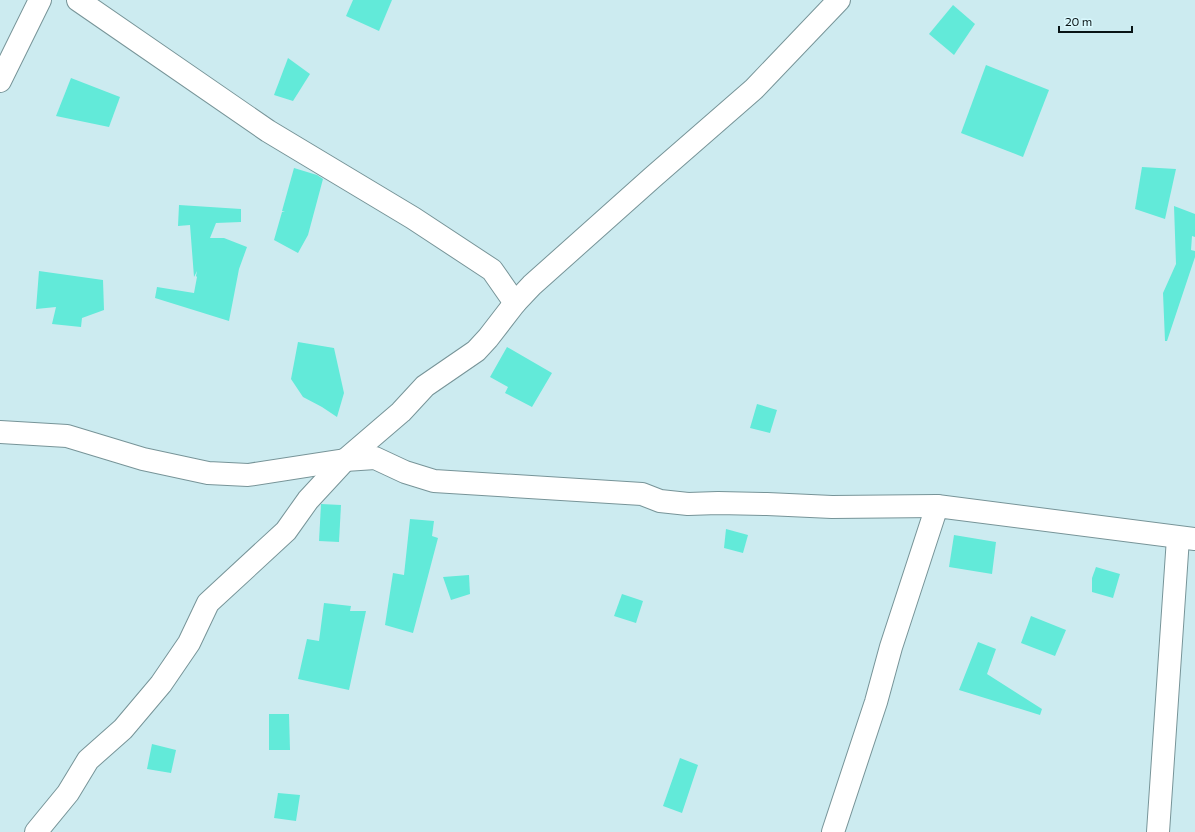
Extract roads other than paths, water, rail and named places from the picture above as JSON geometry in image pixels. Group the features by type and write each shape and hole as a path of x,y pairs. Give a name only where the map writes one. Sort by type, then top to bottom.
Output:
{"lane":[{"path":"0,81 40,0"},
{"path":"78,0 268,130 413,218 492,270 515,303"},
{"path":"36,832 68,793 88,760 122,729 161,684 189,643 208,603 286,531 308,500 345,460 400,412 425,386 476,351 515,303 532,285 754,89 839,0"},
{"path":"0,432 67,436 144,459 208,472 248,475 345,460 375,458 405,472 434,481 642,494 660,501 688,504 718,503 832,507 937,506 1187,538 1158,832"},
{"path":"833,832 876,702 891,647 937,506"}]}
